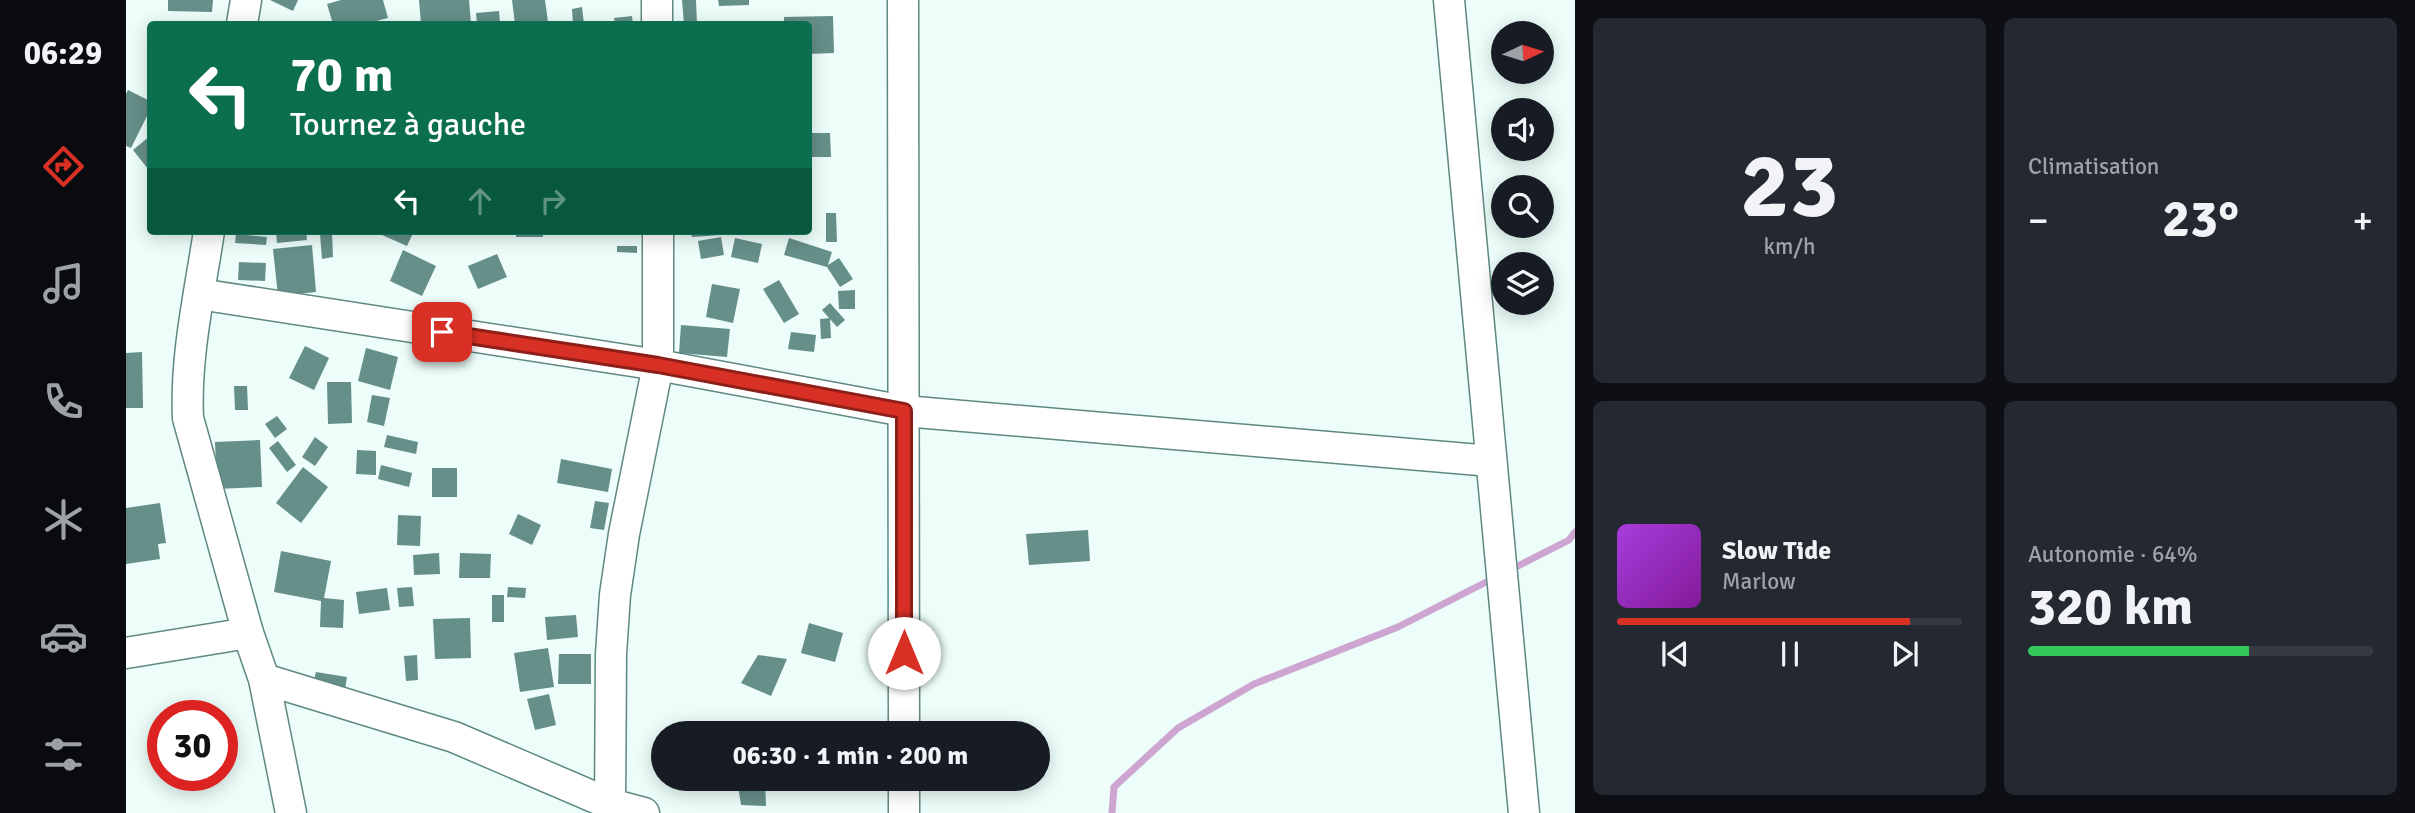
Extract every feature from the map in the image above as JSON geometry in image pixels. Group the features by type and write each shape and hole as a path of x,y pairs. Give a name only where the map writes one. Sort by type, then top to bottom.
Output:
{"street":[{"path":"242,21 246,0"},
{"path":"657,0 657,21"},
{"path":"903,0 904,721"},
{"path":"1449,0 1524,813"},
{"path":"208,235 187,394 188,418 248,633 264,679 291,813"},
{"path":"610,808 611,654 615,595 624,534 658,365 658,235"},
{"path":"199,294 658,365 904,411 1491,461"},
{"path":"126,653 248,633"},
{"path":"264,679 454,737 610,808 644,813"},
{"path":"904,791 904,813"}],"building":[{"path":"168,0 213,0 212,12 168,11"},
{"path":"270,0 298,0 293,11"},
{"path":"341,0 383,0 388,18 376,21 332,21 327,4"},
{"path":"419,0 469,0 471,21 421,21"},
{"path":"512,0 545,0 548,21 515,21"},
{"path":"682,0 696,0 697,21 684,21"},
{"path":"718,0 749,0 749,5 719,6"},
{"path":"582,7 584,21 573,21 572,9"},
{"path":"499,11 500,21 477,21 476,13"},
{"path":"632,16 633,21 614,21 614,18"},
{"path":"833,16 834,53 812,54 812,21 784,21 784,17"},
{"path":"128,90 147,100 147,116 131,148 126,146"},
{"path":"812,133 830,133 831,157 812,157"},
{"path":"147,138 147,168 133,150"},
{"path":"826,213 836,213 837,242 826,242"},
{"path":"236,235 267,237 266,245 235,243"},
{"path":"276,235 306,235 307,240 277,243"},
{"path":"320,235 332,235 333,257 322,259"},
{"path":"382,235 412,235 407,246"},
{"path":"516,235 543,235 543,237"},
{"path":"721,237 724,255 701,259 698,241"},
{"path":"735,238 762,244 758,263 731,257"},
{"path":"789,238 832,252 828,265 839,258 853,279 840,287 827,267 784,255"},
{"path":"312,245 316,292 278,296 273,249"},
{"path":"617,246 637,246 637,253 617,252"},
{"path":"403,250 436,266 422,296 390,281"},
{"path":"497,254 507,277 478,289 468,266"},
{"path":"239,262 266,263 265,281 238,280"},
{"path":"779,280 799,314 784,323 763,289"},
{"path":"712,284 740,289 733,323 706,317"},
{"path":"855,290 855,309 839,309 838,291"},
{"path":"830,303 845,320 837,327 822,310"},
{"path":"830,318 831,338 821,339 820,319"},
{"path":"681,325 730,329 727,357 679,353"},
{"path":"791,332 816,335 814,352 788,349"},
{"path":"305,346 329,358 314,390 289,378"},
{"path":"366,348 398,357 390,390 358,381"},
{"path":"142,352 143,408 126,408 126,353"},
{"path":"327,382 351,382 352,423 328,424"},
{"path":"234,386 247,386 248,410 235,410"},
{"path":"372,395 390,398 384,426 367,422"},
{"path":"277,416 287,429 275,438 265,424"},
{"path":"387,435 418,442 416,454 384,447"},
{"path":"315,437 328,447 315,466 302,457"},
{"path":"260,440 262,487 217,489 215,442"},
{"path":"278,441 296,465 287,472 269,448"},
{"path":"357,450 376,451 376,475 356,474"},
{"path":"561,459 612,469 608,492 557,483"},
{"path":"381,465 412,473 409,487 378,479"},
{"path":"303,467 328,487 301,523 276,503"},
{"path":"432,468 457,468 457,497 432,497"},
{"path":"595,501 609,503 604,530 590,528"},
{"path":"160,503 166,543 158,544 160,559 126,564 126,508"},
{"path":"518,514 541,525 532,545 509,534"},
{"path":"398,515 421,516 420,546 397,545"},
{"path":"1088,530 1090,561 1029,565 1026,534"},
{"path":"281,551 331,561 324,598 344,600 343,628 320,627 321,601 274,592"},
{"path":"439,553 440,574 414,575 413,555"},
{"path":"460,553 491,554 490,578 459,578"},
{"path":"412,587 414,606 399,607 397,588"},
{"path":"508,587 526,588 525,598 507,597"},
{"path":"387,588 390,610 359,614 356,592"},
{"path":"492,595 504,595 504,622 492,622"},
{"path":"576,615 578,637 547,640 545,617"},
{"path":"470,618 471,658 435,659 433,619"},
{"path":"809,623 843,633 835,662 801,653"},
{"path":"548,648 554,687 520,692 514,653"},
{"path":"559,654 591,654 591,684 558,684"},
{"path":"417,655 418,680 406,681 404,656"},
{"path":"758,655 787,659 771,696 741,683"},
{"path":"316,672 347,677 345,689 313,684"},
{"path":"549,694 556,725 535,730 527,699"},
{"path":"739,791 765,791 766,806 741,805"}],"waterway":[{"path":"1510,570 1569,540 1575,532"},
{"path":"1112,813 1114,787 1178,728 1254,684 1398,627 1496,577"}],"route":[{"path":"442,332 658,365 904,411 904,653"}]}
